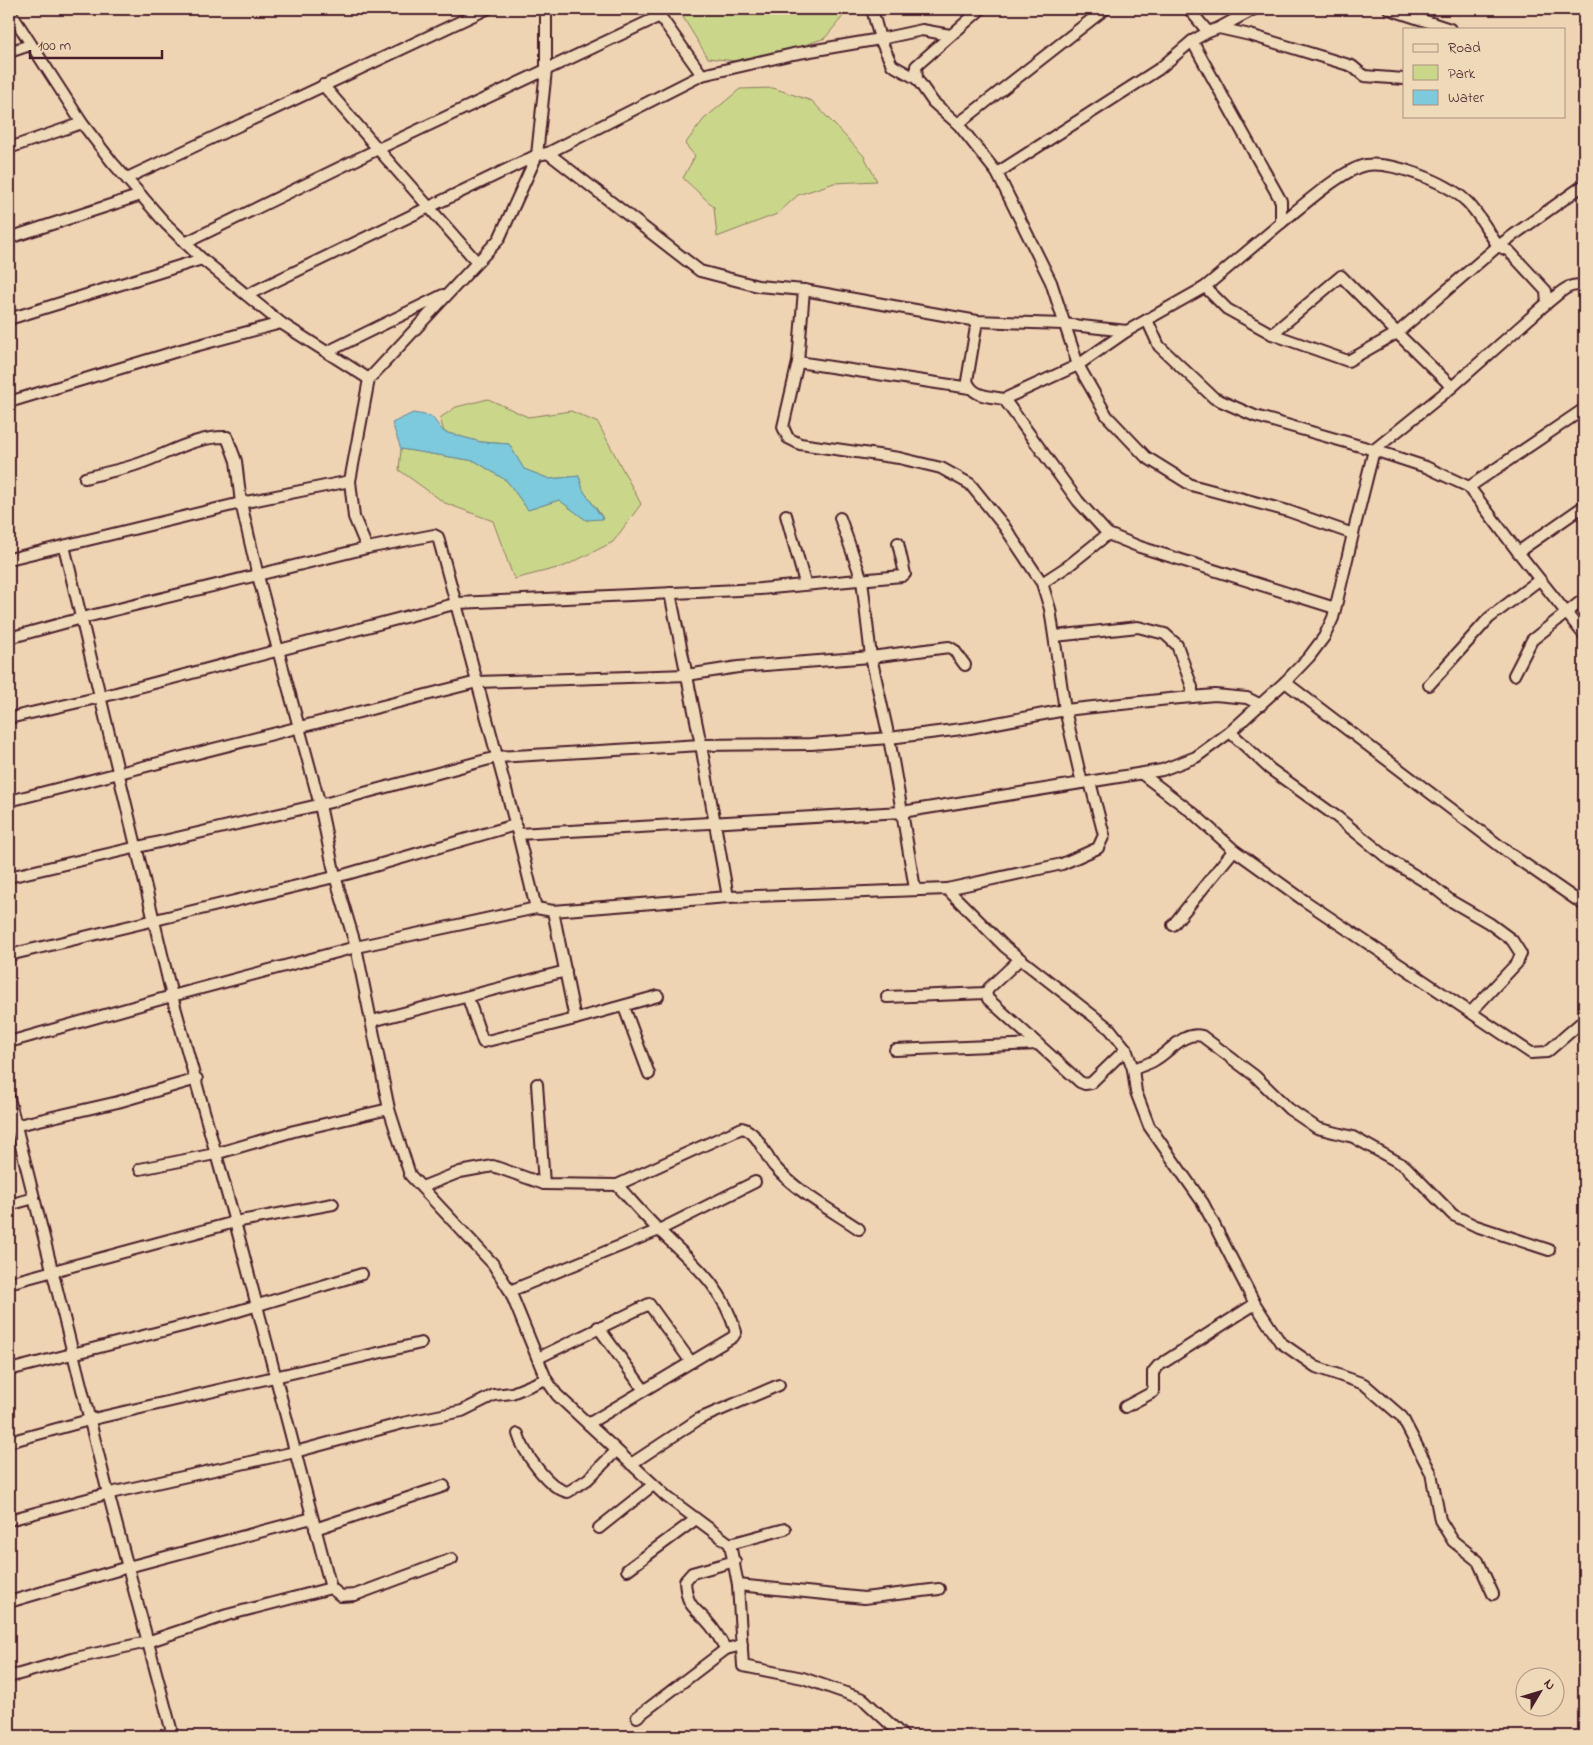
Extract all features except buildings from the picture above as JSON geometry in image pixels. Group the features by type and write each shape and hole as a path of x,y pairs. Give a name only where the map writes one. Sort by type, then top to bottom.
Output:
{"street":[{"path":"127,178 487,9"},
{"path":"367,548 354,517 350,481 369,378 499,238 537,155 546,70 546,9"},
{"path":"872,9 880,39 892,65 917,80 933,102 958,124 997,174 1051,282 1063,324 1078,365 1107,416 1146,457 1191,485 1288,511 1353,534"},
{"path":"917,80 916,66 981,9"},
{"path":"958,124 1105,9"},
{"path":"1189,9 1208,32"},
{"path":"997,174 1159,69 1192,40 1254,9"},
{"path":"1389,9 1447,28"},
{"path":"9,10 82,123 141,196 185,243 281,323 369,378"},
{"path":"185,243 378,149 660,16 702,75"},
{"path":"1219,28 1250,35 1352,66 1364,76 1403,79"},
{"path":"247,295 537,155 548,153 702,75 793,54 922,30 950,35"},
{"path":"1192,40 1281,201 1281,223"},
{"path":"9,52 30,45"},
{"path":"323,85 477,262"},
{"path":"9,148 82,123"},
{"path":"548,153 700,271 758,286 804,290 978,321 1063,324 1127,331"},
{"path":"978,321 967,381 970,388 977,394 1004,399 1078,365 1127,331 1205,287 1335,180 1365,165 1397,168 1446,188 1466,200 1498,246 1509,251 1546,291 1547,303"},
{"path":"1205,287 1227,309 1272,334 1348,361 1396,333 1498,246 1584,184"},
{"path":"9,238 141,196"},
{"path":"9,319 202,259"},
{"path":"1272,334 1341,276 1452,387"},
{"path":"9,955 155,918 335,876 516,829 716,824 902,812 1142,774 1162,770 1196,757 1230,732 1261,705 1285,682 1324,637 1335,608 1374,450 1452,387 1568,286 1584,287"},
{"path":"9,1042 172,996 356,948 536,908 553,911 728,897 947,889 1062,864 1098,848 1104,835 1065,710 1050,609 1042,583 1004,526 970,484 942,468 899,458 800,444 788,438 783,427 798,362 804,290"},
{"path":"327,352 449,292"},
{"path":"1147,320 1159,346 1214,398 1255,416 1426,467 1469,487 1539,580 1584,635"},
{"path":"9,402 184,349 281,323"},
{"path":"798,362 970,388"},
{"path":"1004,399 1078,501 1108,534 1140,547 1335,608"},
{"path":"1469,487 1584,409"},
{"path":"85,478 138,464 191,442 226,437 236,461 241,503 258,576 320,805 335,876 356,948 389,1109 410,1175 493,1264 510,1291 546,1379 557,1394 653,1485 730,1544 735,1561 738,1585 743,1666 803,1678 863,1699 903,1736"},
{"path":"9,559 241,503 350,481"},
{"path":"1518,552 1584,506"},
{"path":"786,515 806,583"},
{"path":"840,518 862,580 871,657 889,738 915,889"},
{"path":"1042,583 1068,566 1108,534"},
{"path":"9,638 82,618 367,548 434,535 438,537 458,603 536,908"},
{"path":"9,718 101,697 458,603 760,588 862,580 905,574 898,544"},
{"path":"64,546 155,918 172,996 235,1222 331,1588 341,1596 356,1595 452,1558"},
{"path":"1429,685 1489,618 1539,580"},
{"path":"670,592 701,745 728,897"},
{"path":"1514,675 1532,640 1584,599"},
{"path":"1054,636 1138,627 1165,634 1176,645 1192,687 1192,697"},
{"path":"9,802 477,682 687,675 738,667 871,657 949,647 954,650 965,665"},
{"path":"1285,682 1509,853 1584,905"},
{"path":"9,877 136,846 320,805 497,757 701,745 812,744 889,738 970,728 1065,710 1192,697 1246,698 1261,705"},
{"path":"1230,732 1270,769 1338,817 1390,860 1432,886 1451,902 1489,923 1519,947 1521,954 1517,963 1471,1012"},
{"path":"1142,774 1193,813 1234,850 1304,902 1530,1052 1547,1052 1584,1020"},
{"path":"1173,925 1234,850"},
{"path":"947,889 1020,959 1110,1029 1126,1049 1133,1069 1136,1092 1149,1126 1203,1203 1255,1304 1280,1342 1316,1367 1364,1384 1402,1416 1431,1473 1440,1520 1453,1541 1478,1561 1493,1594"},
{"path":"553,911 575,1019"},
{"path":"887,997 986,993 1020,959"},
{"path":"372,1021 468,998 566,971"},
{"path":"986,993 988,999 1085,1084 1091,1083 1126,1049"},
{"path":"468,998 483,1042 624,1007 658,996"},
{"path":"624,1007 648,1074"},
{"path":"1133,1069 1156,1060 1185,1037 1194,1034 1202,1036 1254,1076 1289,1109 1317,1128 1353,1137 1405,1166 1453,1215 1476,1226 1549,1250"},
{"path":"895,1050 1038,1044"},
{"path":"12,1126 118,1102 196,1080"},
{"path":"537,1084 544,1184"},
{"path":"9,1098 12,1126 34,1198 89,1420 173,1736"},
{"path":"140,1169 215,1154 294,1131 389,1109"},
{"path":"422,1187 460,1172 493,1166 544,1184 617,1185 742,1128 752,1133 774,1166 804,1192 859,1229"},
{"path":"510,1291 659,1230 755,1182"},
{"path":"588,1424 732,1337 736,1332 733,1320 713,1284 617,1185"},
{"path":"9,1205 34,1198"},
{"path":"9,1283 235,1222 333,1204"},
{"path":"9,1370 257,1306 362,1274"},
{"path":"538,1358 598,1327 649,1304 691,1362"},
{"path":"1126,1407 1153,1392 1153,1372 1158,1366 1255,1304"},
{"path":"598,1327 644,1390"},
{"path":"9,1442 89,1420 421,1343"},
{"path":"9,1520 109,1493 295,1452 403,1423 462,1411 494,1395 512,1393 546,1379"},
{"path":"631,1464 698,1419 779,1385"},
{"path":"518,1434 521,1447 560,1491 568,1492 588,1479 616,1451"},
{"path":"599,1528 653,1485"},
{"path":"315,1529 444,1486"},
{"path":"9,1602 128,1567 312,1518"},
{"path":"627,1570 696,1519"},
{"path":"730,1544 785,1529"},
{"path":"726,1649 710,1625 695,1612 686,1594 685,1580 692,1573 735,1561"},
{"path":"738,1585 864,1598 939,1589"},
{"path":"9,1677 76,1658 148,1642 227,1615 331,1588"},
{"path":"637,1717 726,1649 742,1645"}],"green space":[{"path":"678,9 849,9 825,38 753,63 708,58"},
{"path":"773,88 812,101 864,156 877,181 834,183 798,195 777,214 717,237 714,207 683,178 695,156 685,144 704,119 740,89"},
{"path":"488,399 528,417 571,411 598,423 641,504 613,542 565,566 514,579 493,521 445,503 399,470 401,449 475,461 507,481 528,510 559,500 586,520 603,518 583,490 579,476 550,479 524,469 509,444 481,442 444,432 440,418 456,407"}],"water":[{"path":"413,413 431,416 444,432 481,442 509,444 524,469 550,479 579,476 583,490 603,519 586,520 559,500 528,510 507,481 475,461 401,449 392,423"}]}
